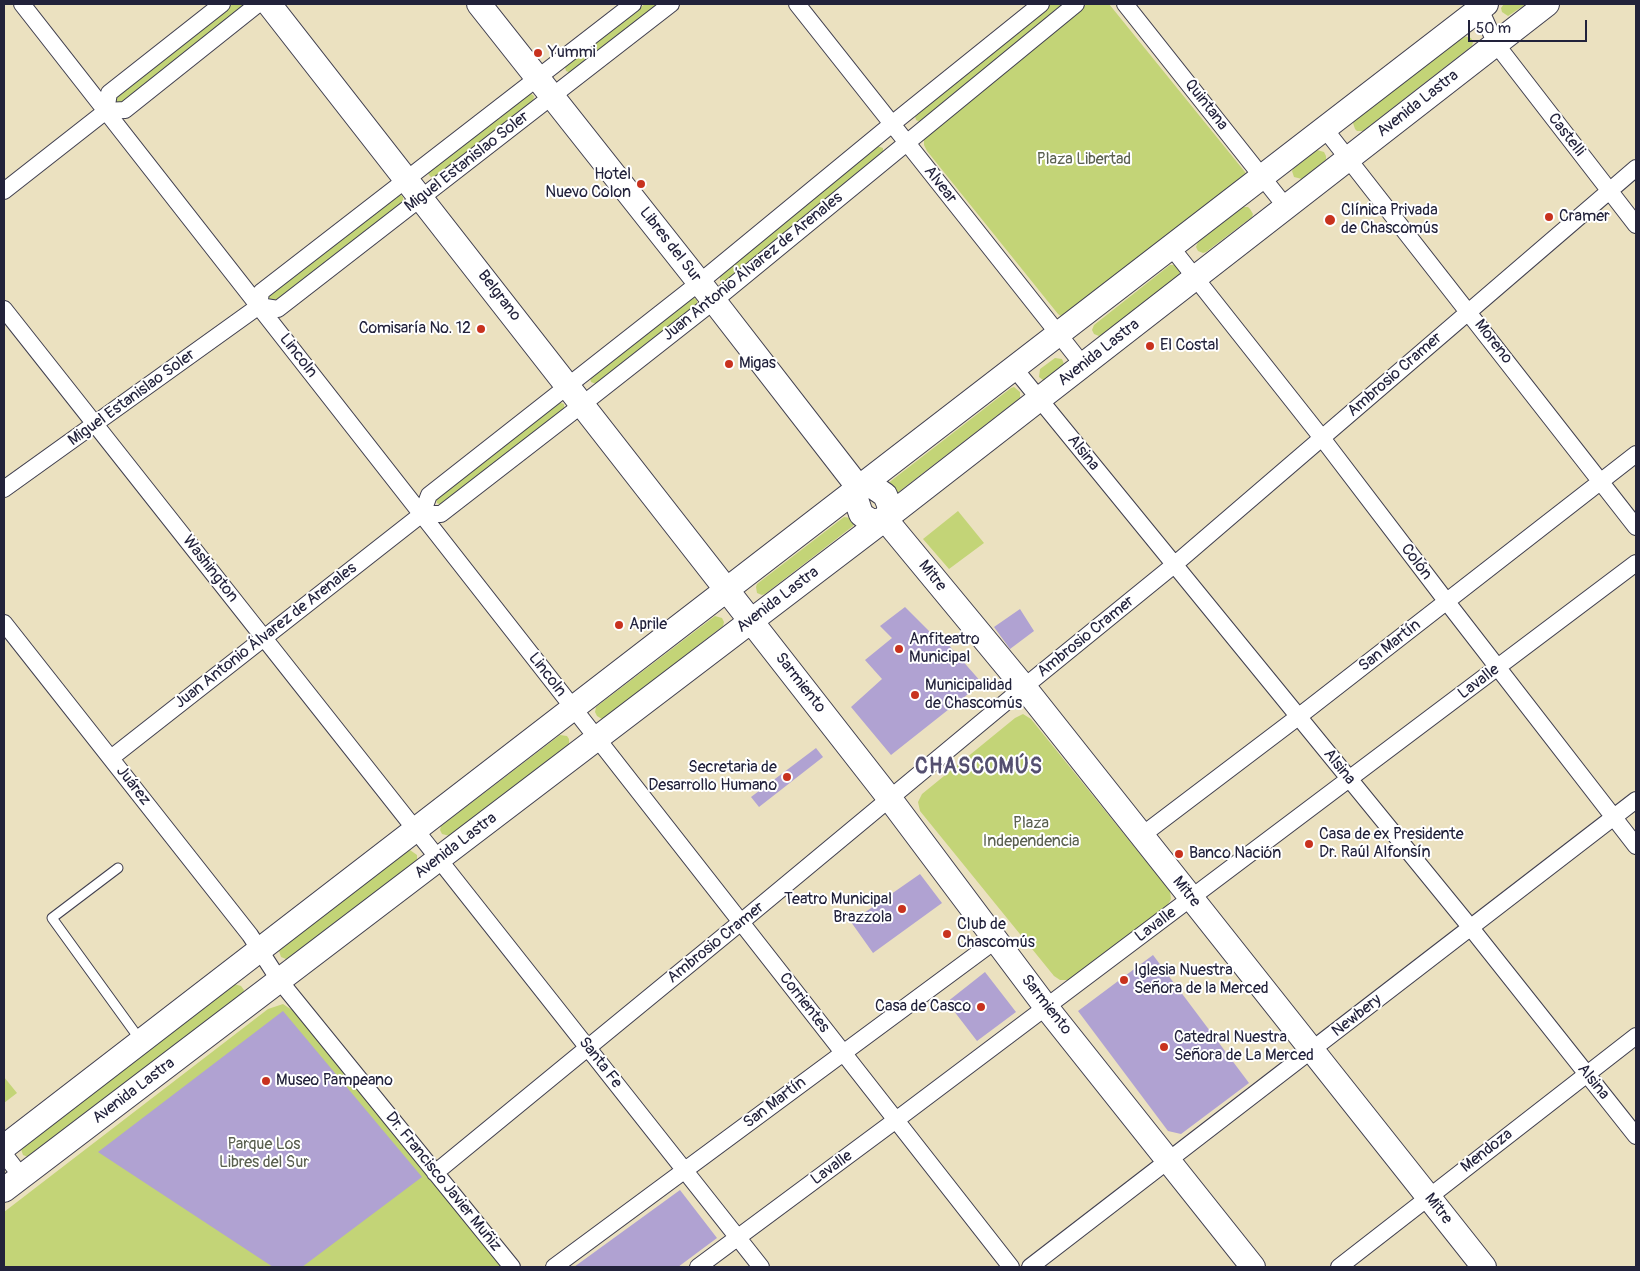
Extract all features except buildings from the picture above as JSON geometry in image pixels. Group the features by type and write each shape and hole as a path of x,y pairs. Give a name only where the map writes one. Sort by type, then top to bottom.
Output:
{"main road":[{"name":"Belgrano","path":"269,4 727,590"},
{"name":"Libres del Sur","path":"479,4 700,282 859,488"},
{"name":"Avenida Lastra","path":"13,1183 885,519 1547,4"},
{"path":"4,1147 1171,247 1480,5"},
{"path":"859,488 872,486 885,495 890,509 885,519"},
{"name":"Mitre","path":"885,519 1024,688 1484,1267"},
{"name":"Sarmiento","path":"727,590 890,799 1046,1007 1253,1267"}],"street":[{"name":"Lincoln","path":"22,4 597,738"},
{"path":"106,111 109,93 222,4"},
{"path":"4,192 106,111 125,110 258,4"},
{"name":"Miguel Estanislao Soler","path":"4,490 259,306 278,309 421,198 545,87 633,4"},
{"name":"Miguel Estanislao Soler","path":"259,306 261,292 406,179 671,4"},
{"name":"Alvear","path":"797,4 1083,365"},
{"name":"Juan Antonio Álvarez de Arenales","path":"111,758 422,514 429,495 700,282 1041,4"},
{"name":"Juan Antonio Álvarez de Arenales","path":"422,514 442,514 714,301 1076,4"},
{"name":"Quintana","path":"1125,4 1286,207"},
{"name":"Castelli","path":"1480,5 1496,44 1636,225"},
{"name":"Moreno","path":"1324,128 1636,526"},
{"name":"Ambrosio Cramer","path":"435,1173 1174,566 1636,168"},
{"name":"Colón","path":"1171,247 1322,438 1636,846"},
{"name":"Washington","path":"4,309 416,830"},
{"name":"Alsina","path":"1014,368 1471,928 1636,1136"},
{"name":"San Martín","path":"1141,836 1298,717 1636,454"},
{"name":"Lavalle","path":"698,1267 1636,563"},
{"name":"Juárez","path":"4,623 250,935 279,980"},
{"name":"Corrientes","path":"597,738 1011,1267"},
{"name":"Newbery","path":"1030,1267 1636,800"},
{"name":"Santa Fe","path":"416,830 761,1267"},
{"name":"San Martín","path":"554,1267 996,940"},
{"name":"Dr. Francisco Javier Muñiz","path":"279,980 512,1267"},
{"name":"Mendoza","path":"1338,1267 1636,1036"},
{"path":"4,1154 13,1183"}],"lane":[{"path":"118,868 52,918 142,1041"}],"green space":[{"path":"233,4 248,4 124,103 116,102 118,95"},
{"path":"645,4 661,4 571,73 566,71 565,67 567,64"},
{"path":"1051,4 1067,4 920,122 916,120 915,116 917,113"},
{"name":"Plaza Libertad","path":"1087,4 1109,4 1245,172 1247,177 1064,318 1058,314 927,151 924,145 924,138 928,132"},
{"path":"1504,4 1526,4 1508,16 1502,12 1501,8"},
{"path":"1464,36 1471,38 1472,46 1363,131 1355,129 1354,120"},
{"path":"530,93 534,96 533,101 436,177 429,175 428,173"},
{"path":"877,146 883,148 883,153 725,283 720,281 721,273"},
{"path":"1317,150 1324,152 1326,160 1302,179 1294,177 1292,171 1294,168"},
{"path":"400,194 403,197 403,202 276,300 269,299 269,295"},
{"path":"1243,207 1250,209 1253,214 1252,217 1206,252 1198,251 1196,247 1198,242"},
{"path":"1170,265 1175,265 1180,271 1179,275 1102,335 1094,334 1092,330 1094,325"},
{"path":"691,298 697,300 697,306 596,384 591,382 590,377"},
{"path":"1055,358 1062,359 1064,368 1046,381 1043,380 1039,377 1040,369"},
{"path":"1014,387 1020,392 1020,398 896,494 887,484 1011,388"},
{"path":"558,402 564,404 564,409 441,505 437,503 436,499"},
{"path":"958,511 984,543 949,569 923,539"},
{"path":"844,517 851,518 854,523 853,526 765,594 757,593 757,584"},
{"path":"715,616 722,618 723,626 605,718 602,719 597,716 595,712 596,707"},
{"name":"Plaza Independencia","path":"1023,714 1031,719 1170,891 1171,899 1167,906 1068,980 1060,980 1054,976 920,811 918,802 922,794 1015,718"},
{"path":"560,735 567,736 569,745 450,836 442,834 441,826"},
{"path":"410,850 417,855 417,861 289,959 281,957 279,951 281,948"},
{"path":"234,984 241,986 244,990 243,994 28,1157 23,1155 21,1149"},
{"name":"Parque Los Libres del Sur","path":"283,1004 295,1012 503,1267 4,1267 4,1212 268,1009"},
{"path":"4,1077 17,1093 4,1103"}],"place":[{"name":"Yummi","path":"538,53"},
{"name":"Hotel Nuevo Colon","path":"641,184"},
{"name":"Cramer","path":"1549,217"},
{"name":"Clínica Privada de Chascomús","path":"1330,220"},
{"name":"Comisaría No. 12","path":"481,329"},
{"name":"El Costal","path":"1150,346"},
{"name":"Migas","path":"729,364"},
{"name":"Aprile","path":"619,625"},
{"name":"Anfiteatro Municipal","path":"899,649"},
{"name":"Municipalidad de Chascomús","path":"915,695"},
{"name":"Secretarìa de Desarrollo Humano","path":"787,777"},
{"name":"Casa de ex Presidente Dr. Raúl Alfonsín","path":"1309,844"},
{"name":"Banco Nación","path":"1179,854"},
{"name":"Teatro Municipal Brazzola","path":"902,909"},
{"name":"Club de Chascomús","path":"947,934"},
{"name":"Iglesia Nuestra Señora de la Merced","path":"1124,980"},
{"name":"Casa de Casco","path":"981,1007"},
{"name":"Catedral Nuestra Señora de La Merced","path":"1164,1047"},
{"name":"Museo Pampeano","path":"266,1081"}],"district":[{"name":"CHASCOMÚS","path":"979,768"}]}
